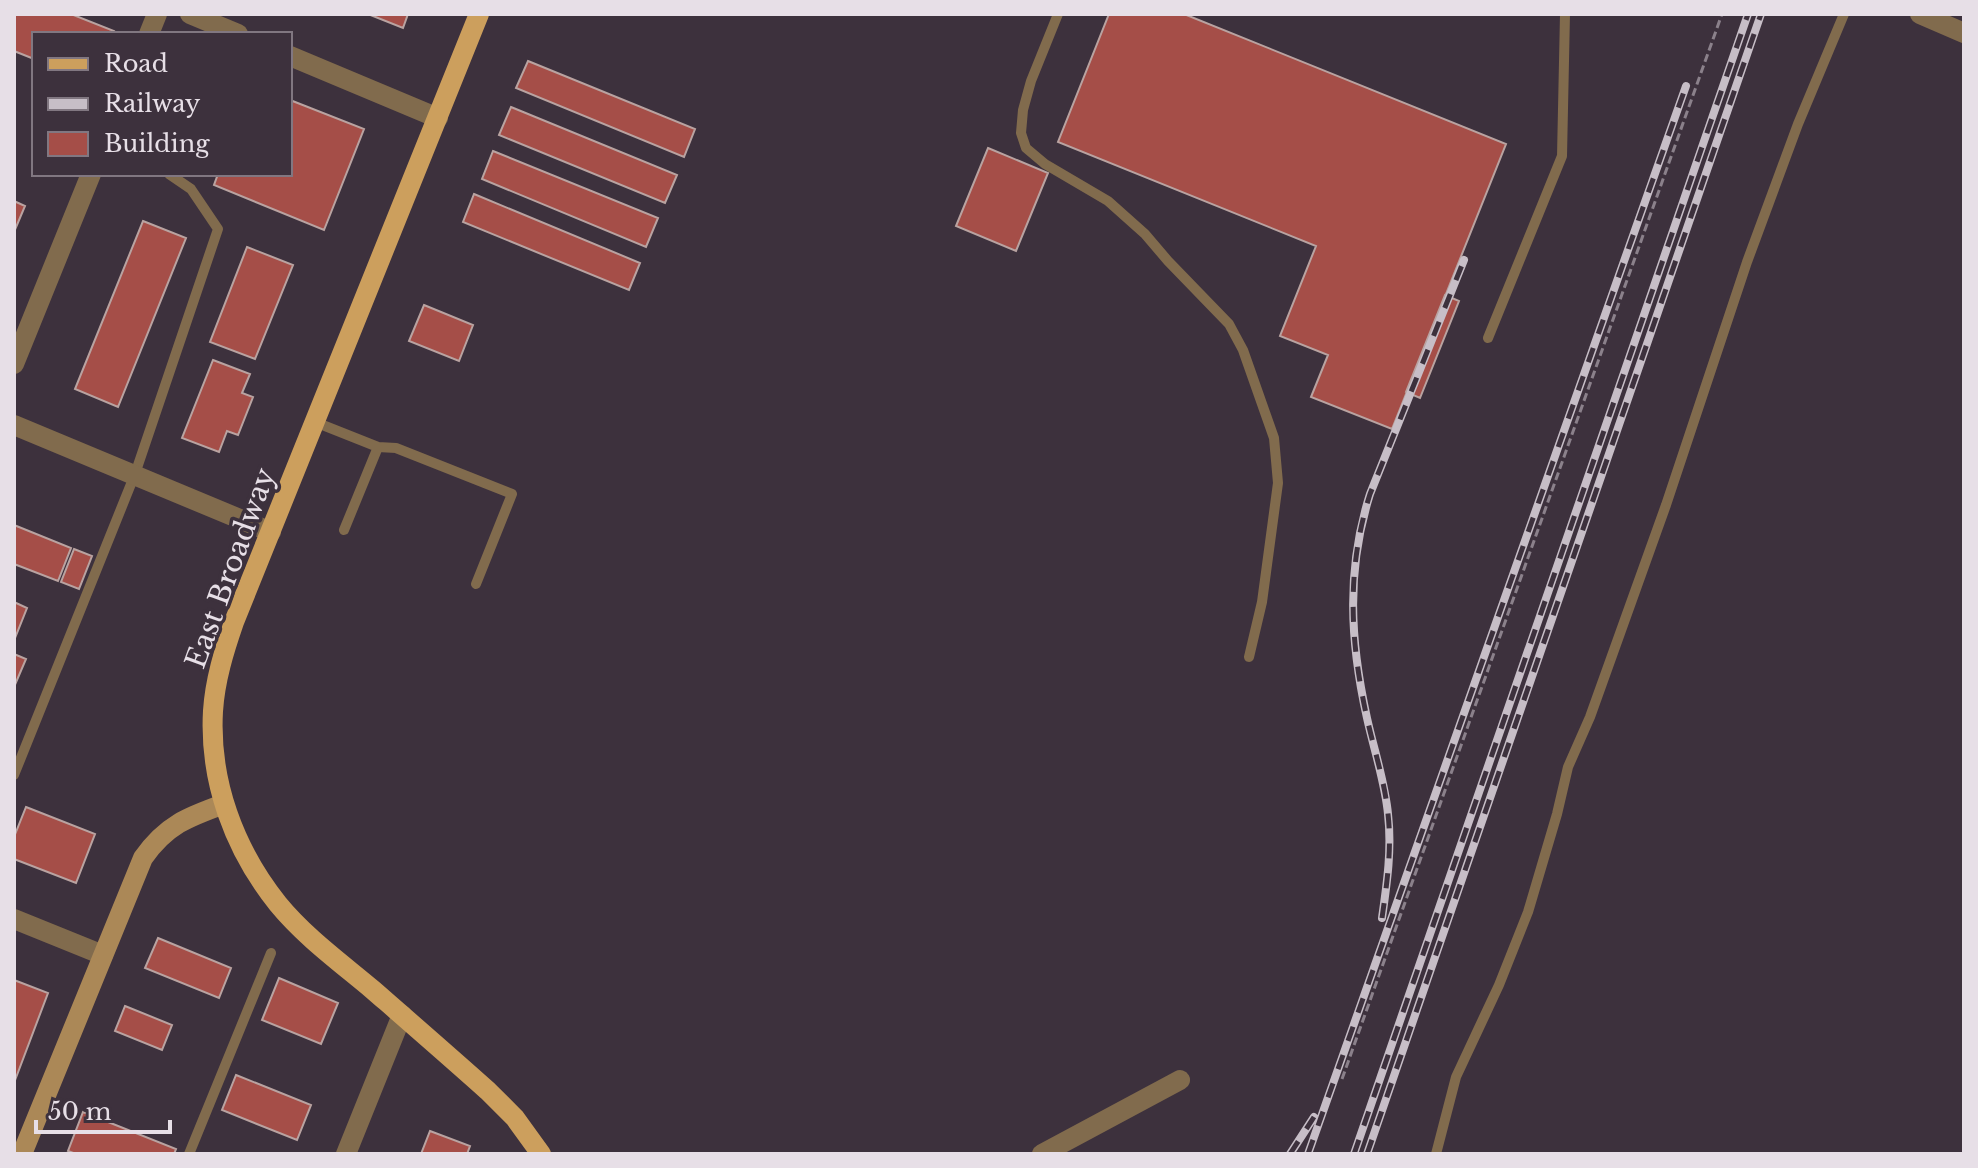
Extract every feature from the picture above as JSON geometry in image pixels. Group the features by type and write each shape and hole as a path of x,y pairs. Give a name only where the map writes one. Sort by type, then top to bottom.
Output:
{"main road":[{"name":"East Broadway","path":"479,14 234,622 217,679 213,711 214,745 217,776 231,825 248,858 279,905 316,942 488,1091 515,1118 541,1154"},
{"path":"22,1154 140,865 153,844 176,823 224,804"}],"street":[{"path":"190,14 233,32"},
{"path":"1920,14 1964,33"},
{"path":"292,57 438,118"},
{"path":"14,364 90,176"},
{"path":"14,425 271,532"},
{"path":"14,919 103,955"},
{"path":"346,1154 402,1015"},
{"path":"1042,1154 1180,1080"}],"lane":[{"path":"1058,14 1031,81 1023,110 1021,133 1026,148 1045,164 1108,201 1145,234 1229,324 1243,350 1274,438 1278,483 1262,602 1249,657"},
{"path":"1488,338 1562,156 1565,14"},
{"path":"1436,1154 1456,1077 1499,985 1528,912 1568,767 1590,717 1661,520 1762,221 1844,14"},
{"path":"14,775 135,474 218,229 191,189 172,176"},
{"path":"315,422 378,447 396,448 512,494 476,584"},
{"path":"344,530 378,447"},
{"path":"189,1154 271,953"}],"path":[{"path":"1342,1079 1722,14"}],"building":[{"path":"14,14 71,14 114,31 32,32 32,58 14,51"},
{"path":"368,14 408,14 403,28"},
{"path":"1109,14 1184,14 1506,144 1392,429 1311,397 1328,355 1280,336 1316,246 1058,142"},
{"path":"528,61 695,129 684,157 516,88"},
{"path":"292,101 364,129 324,230 214,185 217,176 292,176"},
{"path":"511,107 677,175 665,203 499,135"},
{"path":"988,148 1048,173 1016,251 956,226"},
{"path":"493,151 658,218 646,247 482,179"},
{"path":"474,194 640,263 629,290 463,222"},
{"path":"14,201 25,206 14,232"},
{"path":"143,221 186,238 118,407 75,389"},
{"path":"247,247 293,265 255,359 210,342"},
{"path":"1445,295 1459,301 1420,398 1406,392"},
{"path":"424,305 473,325 459,361 409,341"},
{"path":"213,360 250,374 242,393 253,397 238,435 227,431 219,452 182,438"},
{"path":"14,525 71,548 58,581 14,564"},
{"path":"74,549 92,556 79,589 61,582"},
{"path":"14,602 27,608 15,638 14,638"},
{"path":"14,654 26,659 14,687"},
{"path":"26,807 95,834 76,883 14,859 14,837"},
{"path":"158,938 231,968 219,998 145,968"},
{"path":"279,978 338,1003 321,1044 262,1020"},
{"path":"14,980 48,993 14,1083"},
{"path":"125,1006 172,1025 162,1050 115,1031"},
{"path":"236,1075 311,1105 297,1140 222,1110"},
{"path":"83,1112 176,1149 174,1154 76,1154 68,1151"},
{"path":"430,1131 470,1146 467,1154 421,1154"}],"railway":[{"path":"1354,1154 1748,14"},
{"path":"1367,1154 1761,14"},
{"path":"1308,1154 1686,86"},
{"path":"1382,918 1389,827 1357,661 1353,606 1357,550 1370,494 1464,260"},
{"path":"1290,1154 1314,1117"}]}
